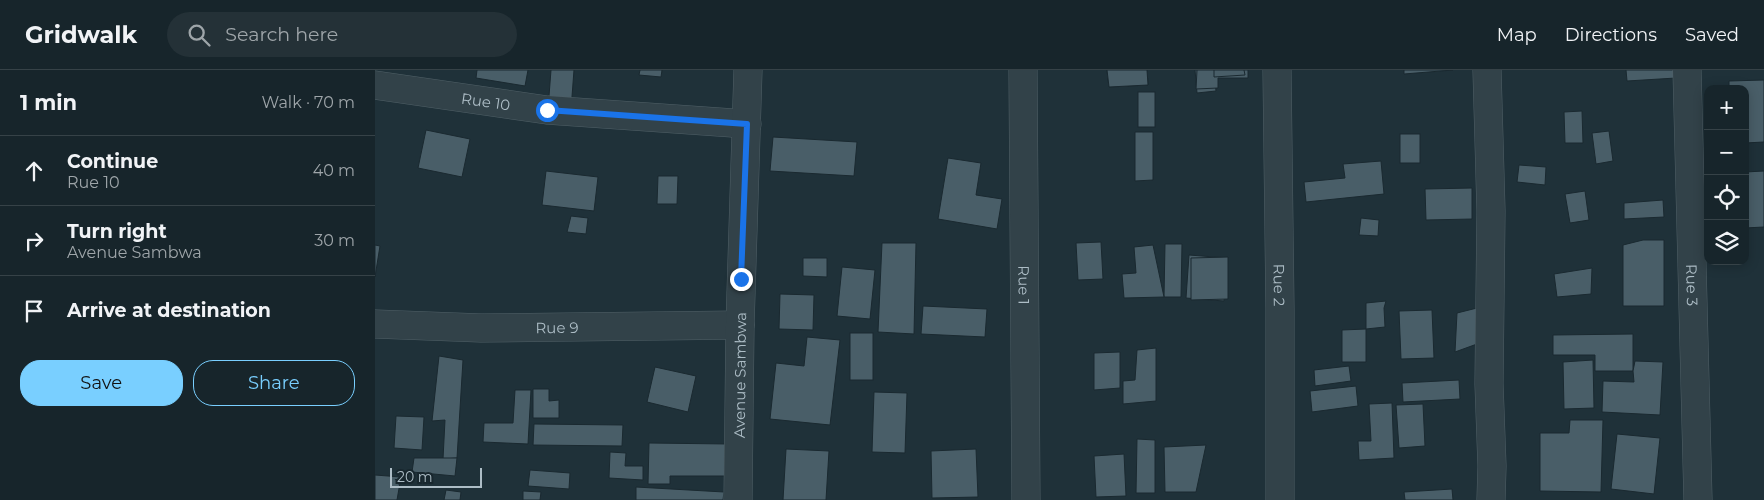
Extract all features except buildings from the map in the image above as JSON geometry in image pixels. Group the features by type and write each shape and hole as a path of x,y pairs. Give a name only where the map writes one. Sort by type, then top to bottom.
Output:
{"street":[{"name":"Avenue Sambwa","path":"739,500 740,325 749,70"},
{"name":"Rue 1","path":"1023,70 1026,500"},
{"name":"Rue 2","path":"1277,70 1280,500"},
{"path":"1487,70 1491,211 1489,384 1492,466 1491,500"},
{"name":"Rue 3","path":"1687,70 1698,500"},
{"name":"Rue 10","path":"375,85 547,110 747,124"},
{"name":"Rue 9","path":"375,324 481,328 740,325"}],"route":[{"path":"547,110 747,124 741,279"}]}
